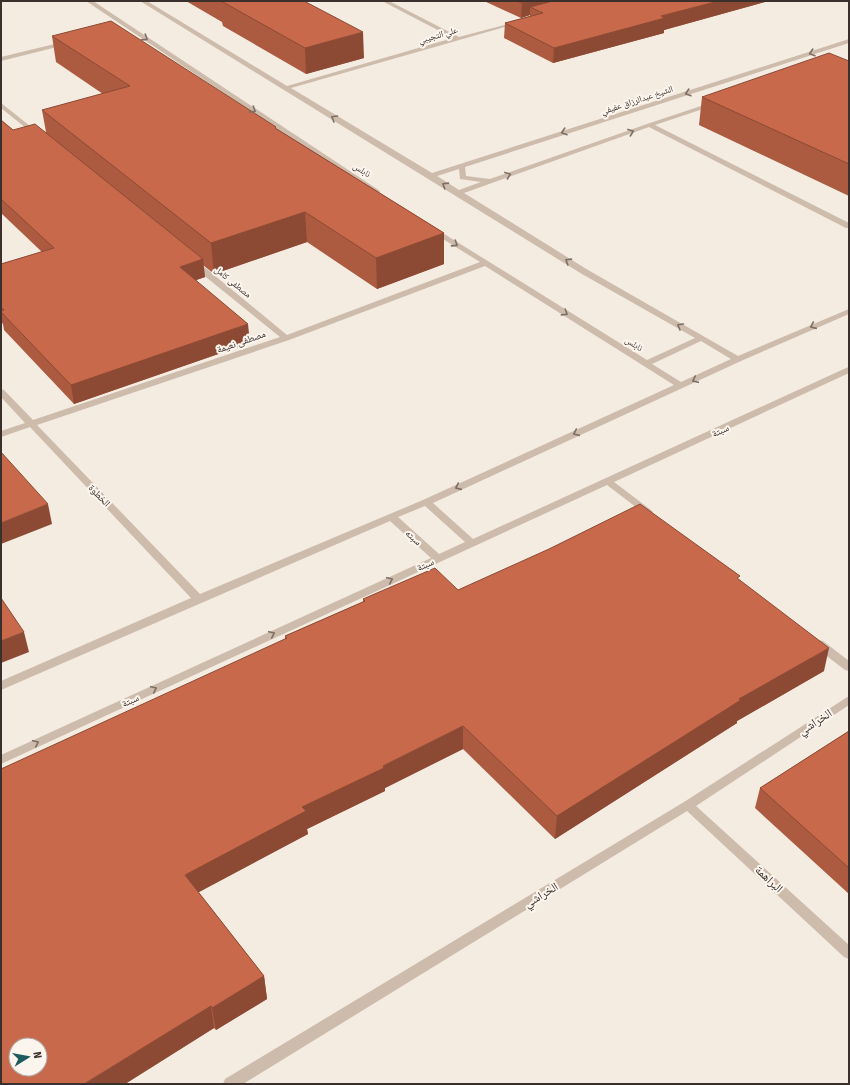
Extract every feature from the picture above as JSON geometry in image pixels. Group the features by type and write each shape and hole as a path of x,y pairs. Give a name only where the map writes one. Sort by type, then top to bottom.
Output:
{"street":[{"name":"نابلس","path":"89,1 125,29 380,194"},
{"path":"143,1 431,176 585,272 738,359"},
{"path":"385,1 457,38"},
{"name":"علي التجيبي","path":"285,88 457,38 527,20"},
{"path":"1,58 76,41"},
{"name":"الشيخ عبدالرزاق عفيفي","path":"431,176 849,41"},
{"path":"458,193 649,125 723,101"},
{"path":"1,105 44,140"},
{"path":"649,125 849,226"},
{"path":"462,165 462,178 492,181"},
{"name":"نابلس","path":"426,224 485,263 681,386"},
{"name":"مصطفى كامل","path":"187,256 286,338"},
{"name":"مصطفى نعيمة","path":"1,434 286,338 485,263"},
{"path":"1,686 198,599 426,502 738,359 849,311"},
{"name":"نابلس","path":"646,364 701,338"},
{"name":"سبتة","path":"1,760 437,558 608,482 849,370"},
{"name":"الخطوة","path":"1,392 198,599"},
{"path":"608,482 658,520"},
{"path":"426,502 472,543"},
{"name":"سبته","path":"391,516 437,558"},
{"path":"812,639 849,667"},
{"name":"الخراشي","path":"230,1084 688,805 849,700"},
{"name":"البراهمة","path":"688,805 849,953"}],"building":[{"path":"221,1 304,1 363,32 305,48"},
{"path":"516,1 531,1 522,3"},
{"path":"553,1 719,1 661,16 665,18 554,48 505,23 543,13 530,7"},
{"path":"111,21 276,127 275,128 444,233 376,258 305,212 211,243 42,110 130,86 52,36"},
{"path":"829,53 849,61 849,164 702,97"},
{"path":"1,120 13,130 35,124 203,259 180,267 248,324 71,385 1,312 4,310 1,307 1,264 54,248 1,199"},
{"path":"1,452 48,504 1,523"},
{"path":"640,504 740,576 737,578 829,648 739,699 741,700 557,816 463,726 383,766 384,768 302,807 306,811 185,875 264,976 212,1008 211,1006 84,1084 1,1084 1,769 287,638 285,636 365,601 363,599 435,568 458,590 549,549"},
{"path":"1,598 24,632 1,641"},
{"path":"849,731 849,868 760,788"}]}
